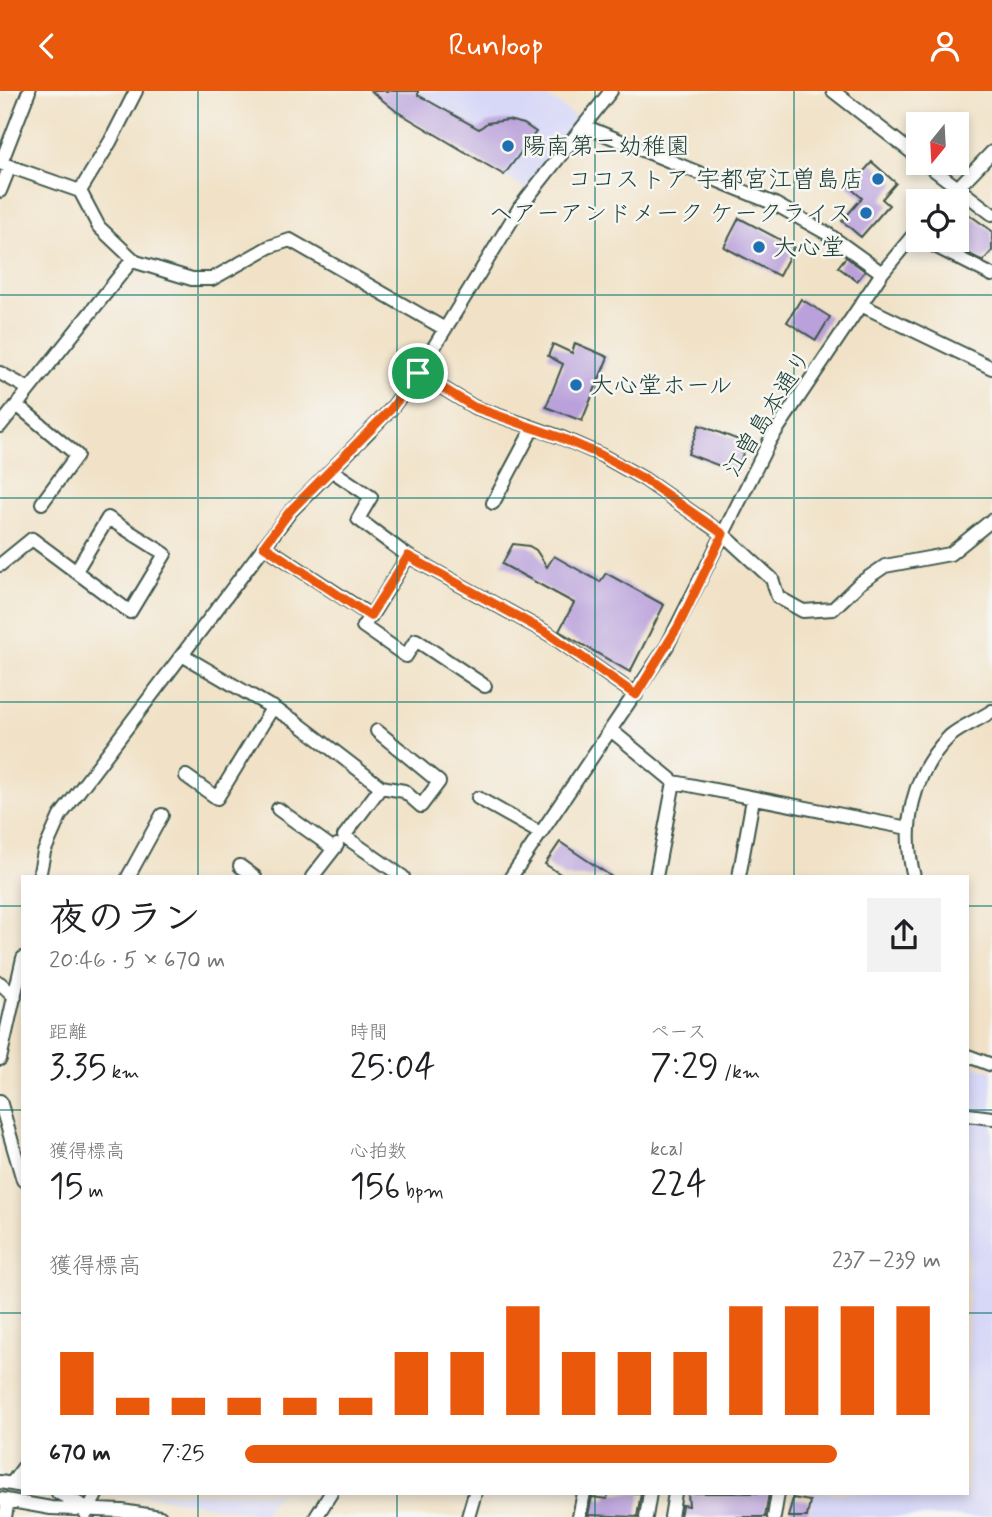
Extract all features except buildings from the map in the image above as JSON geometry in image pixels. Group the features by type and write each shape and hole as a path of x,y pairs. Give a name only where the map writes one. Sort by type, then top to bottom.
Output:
{"street":[{"path":"0,191 4,164 29,91"},
{"path":"80,191 110,142 136,91"},
{"path":"39,875 44,852 60,816 290,511 391,409 418,373 520,207 611,91"},
{"path":"833,91 906,148"},
{"path":"584,126 775,204 828,234 882,273"},
{"path":"958,188 992,152"},
{"path":"4,164 80,191 99,227 136,262 192,279 212,279 269,247 290,240 445,329"},
{"path":"941,175 992,214"},
{"name":"江曽島本通り","path":"512,875 612,731 679,625 770,440 882,273 906,248"},
{"path":"949,252 992,275"},
{"path":"2,421 133,258"},
{"path":"861,305 992,368"},
{"path":"0,373 29,389"},
{"path":"418,373 474,407 601,455 644,479 723,534 772,579 778,597 803,611 833,609 860,583 886,566 950,554 992,520"},
{"path":"17,405 77,455 42,503"},
{"path":"493,503 534,428"},
{"path":"331,470 370,497 358,519 408,556 549,634 636,695"},
{"path":"0,565 32,539 130,612 165,554 108,518 76,571"},
{"path":"264,546 370,616"},
{"path":"408,556 363,626 406,656 416,640 485,686"},
{"path":"182,655 273,706 381,787 404,790 421,806 439,782 377,731"},
{"path":"186,776 217,798 273,706"},
{"path":"914,875 909,857 908,828 913,796 929,763 951,735 992,711"},
{"path":"612,731 674,782 908,828"},
{"path":"656,875 674,782"},
{"path":"314,875 381,787"},
{"path":"478,798 540,833"},
{"path":"739,875 753,799"},
{"path":"278,809 334,849"},
{"path":"129,875 162,815"},
{"path":"344,836 401,875"},
{"path":"240,866 252,875"},
{"path":"0,1059 16,1008 21,972"},
{"path":"0,983 16,1008"},
{"path":"969,1056 992,1065"},
{"path":"0,1101 21,1173"},
{"path":"969,1115 992,1118"},
{"path":"61,1495 87,1513"},
{"path":"87,1513 96,1495"},
{"path":"316,1517 330,1495"},
{"path":"468,1517 474,1495"},
{"path":"579,1517 584,1495"},
{"path":"646,1517 650,1495"},
{"path":"671,1517 675,1495"},
{"path":"774,1517 778,1495"},
{"path":"5,1517 4,1500 87,1513 122,1511 160,1517"}],"shaded area":[{"name":"陽南第二幼稚園","path":"541,91 582,122 528,190 396,111 374,93"},
{"path":"969,1063 992,1072 992,1517 809,1517 813,1495 969,1495"},
{"path":"145,1495 277,1495 263,1515"}],"place":[{"name":"陽南第二幼稚園","path":"508,146"},
{"name":"ココストア 宇都宮江曽島店","path":"878,179"},
{"name":"ヘアーアンドメーク ケークライス","path":"866,213"},
{"name":"大心堂","path":"759,247"},
{"name":"大心堂ホール","path":"576,385"}],"route":[{"path":"418,373 474,407 601,455 644,479 723,534 679,625 636,695 549,634 408,556 370,616 264,546 290,511 391,409 418,373"}]}
